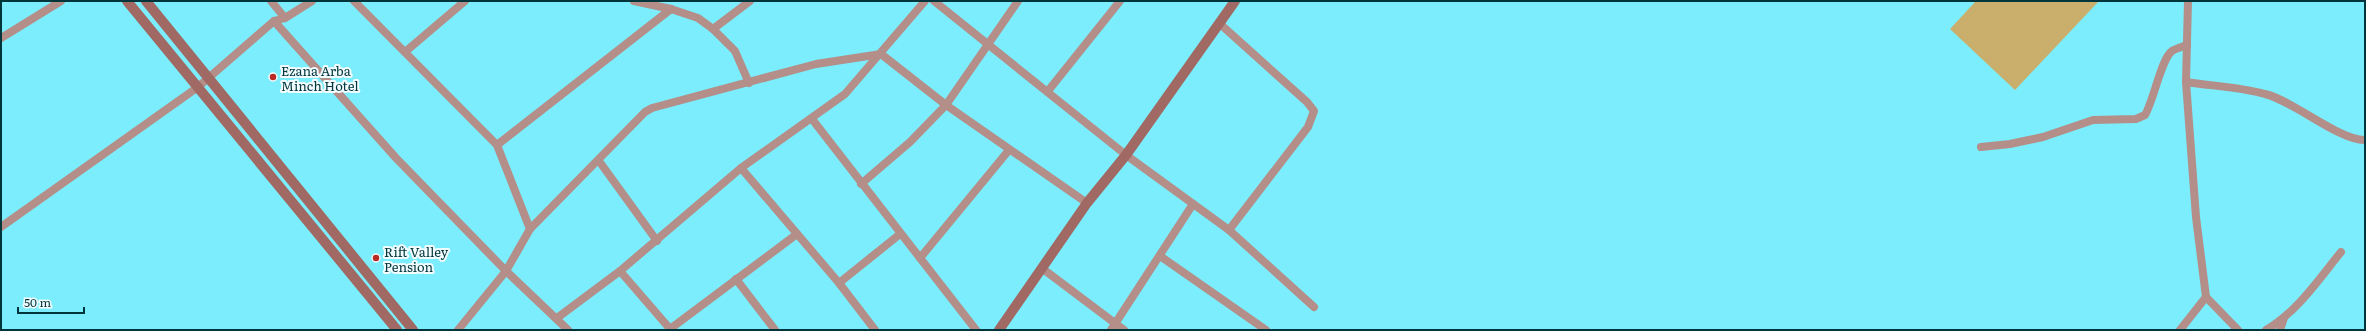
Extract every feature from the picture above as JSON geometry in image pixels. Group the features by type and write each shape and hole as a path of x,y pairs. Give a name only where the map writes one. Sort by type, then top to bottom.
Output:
{"street":[{"path":"1,38 61,1"},
{"path":"128,1 397,330"},
{"path":"146,1 413,330"},
{"path":"271,1 285,18"},
{"path":"1,227 198,87 274,21 285,18 312,1"},
{"path":"354,1 497,145 530,229"},
{"path":"406,52 465,1"},
{"path":"634,1 670,9 698,18 713,29 736,51 749,82"},
{"path":"713,29 750,1"},
{"path":"557,318 657,241 741,168 812,119 845,94 926,1"},
{"path":"934,1 1126,155 1228,230 1314,307"},
{"path":"861,184 910,142 946,105 1018,1"},
{"path":"1048,91 1120,1"},
{"path":"999,330 1087,204 1126,155 1235,1"},
{"path":"2188,1 2186,82 2196,217 2206,297 2238,330"},
{"path":"497,145 670,9"},
{"path":"274,21 396,158 506,272 557,318 568,330"},
{"path":"1219,23 1307,102 1314,111 1308,127 1228,230"},
{"path":"1981,147 2010,144 2043,137 2093,120 2136,119 2145,115 2154,98 2165,60 2173,51 2187,45"},
{"path":"458,330 506,272 530,229 645,112 652,108 816,64 881,54 946,105 1087,204"},
{"path":"2186,82 2266,94 2308,114 2348,136 2365,140"},
{"path":"812,119 861,184 976,330"},
{"path":"920,258 1009,150"},
{"path":"599,160 657,241"},
{"path":"741,168 839,283 875,330"},
{"path":"1113,327 1194,204"},
{"path":"620,271 671,330 736,279 798,234"},
{"path":"839,283 900,234"},
{"path":"2266,330 2284,318 2301,301 2341,252"},
{"path":"1160,256 1266,330"},
{"path":"1043,269 1113,327 1124,330"},
{"path":"736,279 775,330"},
{"path":"2180,330 2206,297"},
{"path":"2280,330 2284,318"}],"shaded area":[{"path":"1976,1 2099,1 2015,90 1950,29"}],"place":[{"name":"Ezana Arba Minch Hotel","path":"273,77"},
{"name":"Rift Valley Pension","path":"376,258"}]}
